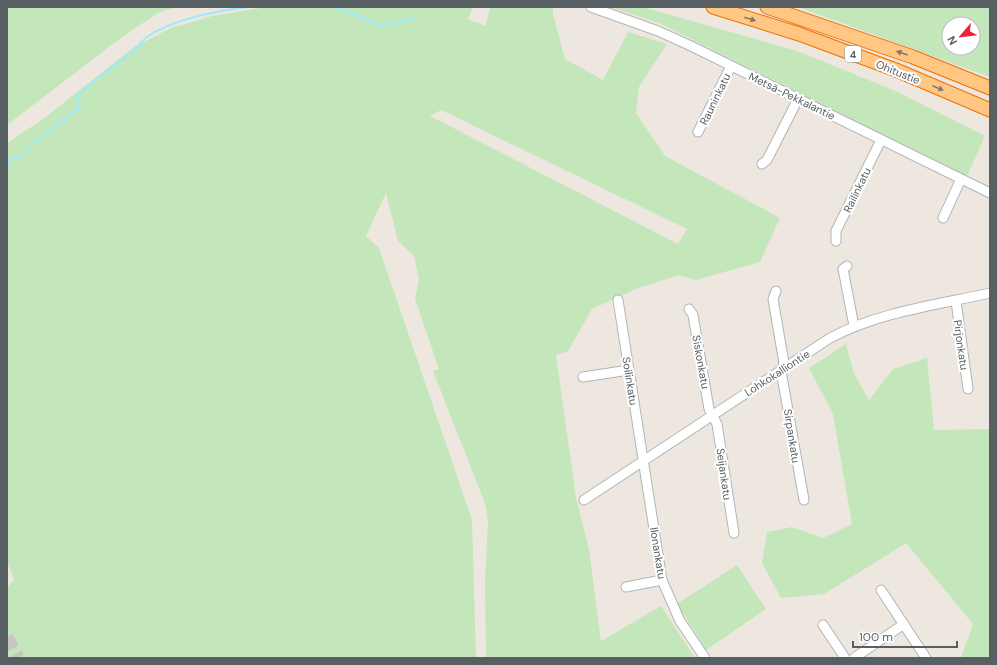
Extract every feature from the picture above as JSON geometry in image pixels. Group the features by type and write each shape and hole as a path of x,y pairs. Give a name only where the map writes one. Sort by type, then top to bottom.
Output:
{"highway":[{"name":"Ohitustie","path":"713,7 799,34 896,70 990,110"},
{"name":"Ohitustie","path":"767,7 913,56 990,88"}],"street":[{"name":"Metsä-Pekkalantie","path":"591,7 658,31 990,193"},
{"name":"Rauninkatu","path":"698,132 731,66"},
{"path":"762,164 767,160 798,99"},
{"name":"Railinkatu","path":"836,240 836,231 881,140"},
{"path":"943,218 961,179"},
{"path":"847,266 843,269 854,326"},
{"name":"Sirpankatu","path":"776,291 773,299 784,363 781,371 804,500"},
{"name":"Lohkokalliontie","path":"584,500 830,338 854,326 874,319 990,293"},
{"name":"Soilinkatu","path":"618,300 643,462"},
{"name":"Pirjonkatu","path":"956,301 968,389"},
{"name":"Siskonkatu","path":"689,308 693,315 709,409 712,415"},
{"path":"583,377 629,370"},
{"name":"Seijankatu","path":"712,415 717,424 734,533"},
{"name":"Ilonankatu","path":"643,462 662,580 680,621 705,658"},
{"path":"626,587 662,580"},
{"path":"881,590 926,658"},
{"path":"854,658 904,624"},
{"path":"823,625 845,658"}],"green space":[{"path":"7,7 176,7 158,13 122,37 7,125"},
{"path":"267,7 473,7 468,19 486,26 490,7 553,7 553,14 565,59 603,80 628,32 667,44 639,87 636,113 665,156 780,218 760,262 696,280 679,275 636,289 592,309 568,351 556,355 576,498 589,549 601,641 661,606 695,658 486,658 485,582 488,523 486,506 433,371 439,369 415,299 419,279 414,256 398,241 386,193 366,236 379,248 472,520 476,658 7,658 7,588 14,579 7,561 7,143 42,120 134,47 171,28 212,16","holes":["441,110 687,229 678,244 430,116"]},
{"path":"610,7 643,7 797,51 893,90 985,136 967,176 659,23"},
{"path":"798,7 990,7 990,77"},
{"path":"846,344 854,374 869,400 893,369 927,358 934,430 990,429 990,658 961,658 973,624 906,543 824,594 781,598 762,563 767,532 792,527 823,538 852,524 833,414 809,368"},
{"path":"737,565 766,609 706,650 677,604"}],"waterway":[{"path":"62,7 69,7"},
{"path":"7,165 10,160 21,156 34,143 75,111 80,106 77,95 134,50 147,37 169,25 195,17 247,7"},
{"path":"333,7 351,13 379,26 417,18"}],"tunnel":[{"path":"7,637 18,658"}]}
